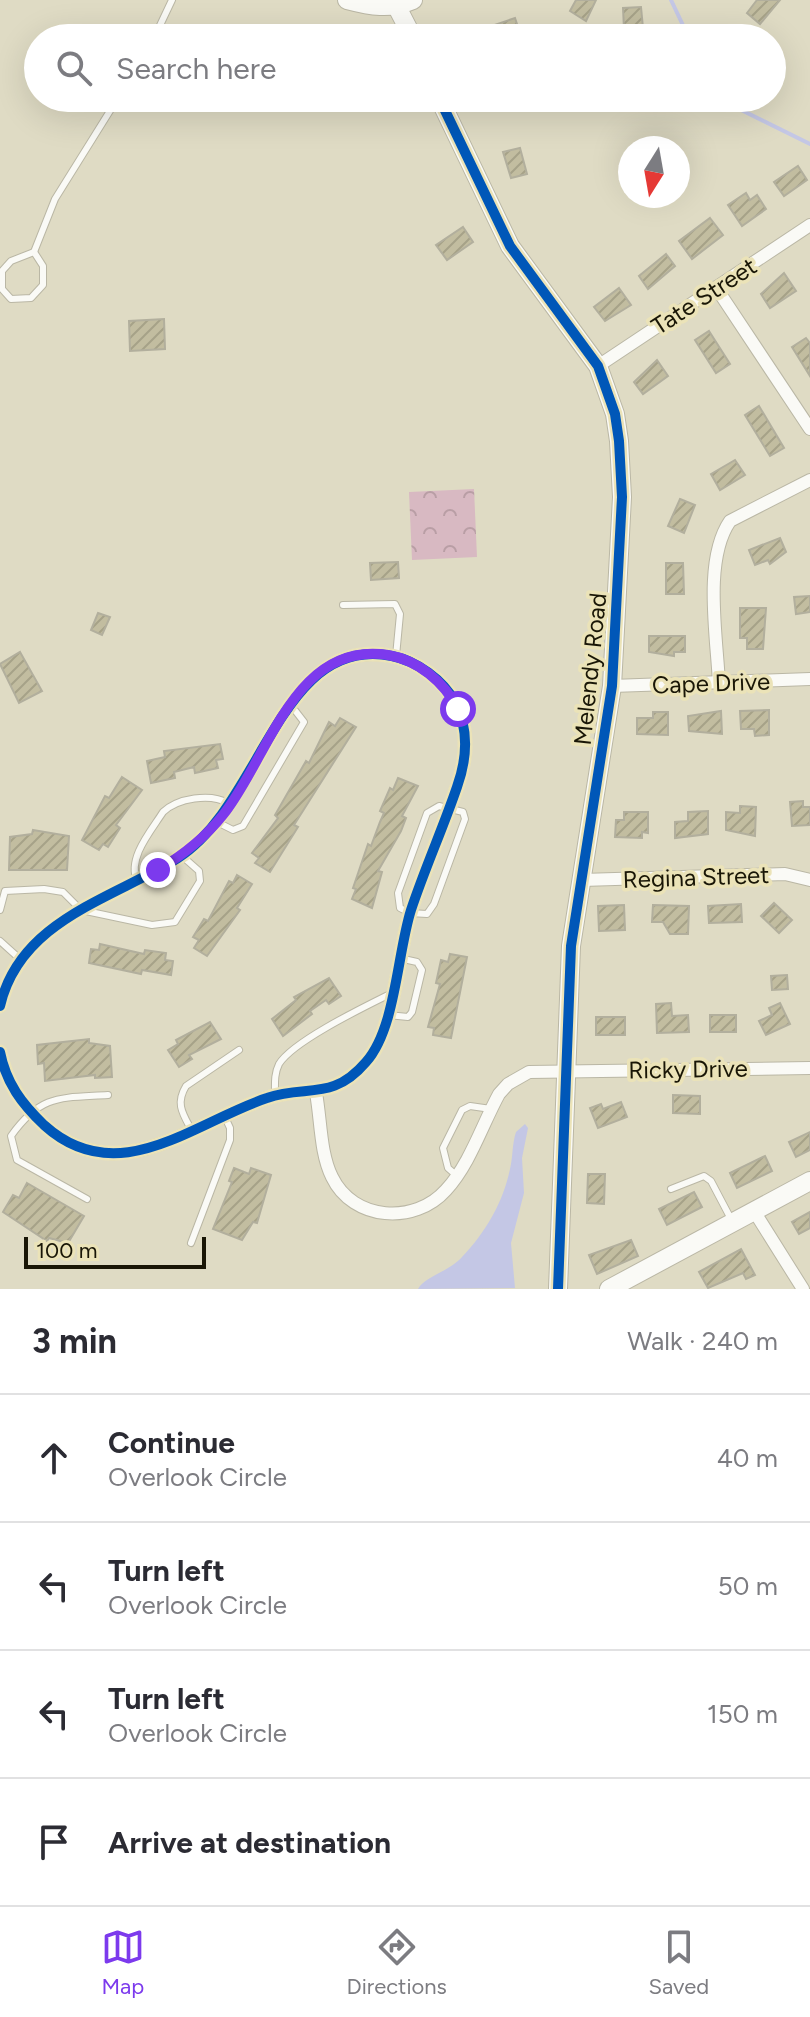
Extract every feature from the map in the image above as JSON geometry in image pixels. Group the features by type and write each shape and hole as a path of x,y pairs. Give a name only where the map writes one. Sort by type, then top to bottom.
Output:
{"street":[{"path":"347,0 405,3 410,24"},
{"name":"Melendy Road","path":"446,112 510,246 598,366 615,414 622,469 612,686 571,946 558,1289"},
{"name":"Tate Street","path":"598,366 810,225"},
{"path":"717,289 810,429"},
{"path":"719,684 715,587 716,559 722,533 730,521 810,480"},
{"path":"0,1052 13,1089 30,1112 63,1138 103,1152 146,1150 275,1095 316,1093 345,1079 376,1049 387,1015 410,913 451,806 465,751 458,709 433,676 396,656 367,653 339,659 316,673 290,704 231,805 217,822 182,856 81,910 44,934 20,959 1,996"},
{"name":"Cape Drive","path":"612,686 810,679"},
{"name":"Regina Street","path":"582,880 785,874 810,880"},
{"name":"Ricky Drive","path":"316,1093 333,1179 341,1191 364,1208 392,1214 421,1210 434,1202 457,1175 491,1109 508,1084 518,1077 544,1070 810,1068"},
{"path":"609,1289 810,1181"},
{"path":"754,1211 803,1289"}],"lane":[{"path":"161,24 172,0"},
{"path":"34,252 43,266 43,285 31,298 11,299 2,289 2,271 11,261 34,252 55,199 109,112"},
{"path":"343,605 395,604 400,614 396,656"},
{"path":"217,822 233,830 243,826 304,722 290,704"},
{"path":"137,881 132,870 135,860 169,806 206,797 231,805"},
{"path":"451,806 463,812 465,819 434,904 427,914 410,913 400,908 398,893 422,826 431,809 451,806"},
{"path":"0,910 5,891 11,888 63,892 81,910 152,925 175,922 200,881 199,871 182,856"},
{"path":"0,941 20,959"},
{"path":"387,1015 408,1017 412,1012 422,970 417,962 399,958"},
{"path":"275,1095 274,1079 284,1058 351,1013 392,993"},
{"path":"192,1131 179,1108 186,1086 239,1050"},
{"path":"87,1199 17,1160 11,1136 30,1112 52,1099 108,1095"},
{"path":"457,1175 448,1168 443,1148 462,1110 470,1106 491,1109"},
{"path":"191,1243 230,1140 230,1128 224,1115"},
{"path":"671,1189 704,1176 711,1181 733,1222"}],"green space":[{"path":"474,489 477,557 412,560 409,492"}],"water":[{"path":"525,1124 528,1128 522,1158 524,1193 511,1243 515,1288 418,1289 457,1262 485,1228 507,1182 516,1132"}],"building":[{"path":"576,0 596,0 586,21 570,11"},
{"path":"757,0 780,0 760,24 747,13"},
{"path":"641,7 643,24 624,24 623,8"},
{"path":"515,18 517,24 497,24"},
{"path":"520,148 527,174 511,178 503,152"},
{"path":"798,166 807,180 784,196 774,182"},
{"path":"746,193 750,200 757,195 766,209 742,226 728,205"},
{"path":"710,218 723,235 692,259 679,241"},
{"path":"463,227 473,242 447,260 436,245"},
{"path":"666,254 675,266 648,289 639,276"},
{"path":"784,273 796,291 770,308 761,294"},
{"path":"619,288 631,305 605,321 594,307"},
{"path":"164,319 165,349 130,351 129,321"},
{"path":"709,331 730,364 716,373 695,340"},
{"path":"806,338 810,343 810,376 792,347"},
{"path":"657,360 668,376 643,394 634,382"},
{"path":"759,406 784,448 770,456 745,415"},
{"path":"735,460 745,475 720,490 711,474"},
{"path":"680,499 695,505 684,533 668,526"},
{"path":"780,538 786,552 770,564 768,560 755,565 749,550"},
{"path":"398,562 399,578 371,580 370,563"},
{"path":"666,563 683,563 684,594 666,594"},
{"path":"810,596 810,612 796,614 794,597"},
{"path":"740,608 766,608 763,649 747,649 747,638 740,638"},
{"path":"98,613 110,617 102,635 91,630"},
{"path":"649,636 685,636 685,652 674,652 674,656 649,652"},
{"path":"20,652 42,691 19,703 0,664"},
{"path":"769,710 769,735 755,736 754,729 741,729 740,711"},
{"path":"721,711 722,734 689,731 688,716"},
{"path":"653,712 668,712 668,735 637,734 637,718 653,718"},
{"path":"340,718 356,727 294,825 298,827 270,872 255,863 259,858 252,853 278,818 275,815 306,761 309,763 329,722 335,726"},
{"path":"220,744 223,759 216,760 218,768 195,773 194,767 174,772 175,778 151,783 147,761 165,757 164,751"},
{"path":"122,777 142,790 116,825 120,828 108,847 103,844 99,850 82,840 105,796 109,798"},
{"path":"398,778 418,786 402,816 406,818 401,831 378,871 382,872 372,908 352,899 356,889 353,888 368,844 371,846 384,813 380,811"},
{"path":"803,801 803,807 810,807 810,825 792,826 790,802"},
{"path":"740,806 756,807 755,836 726,830 726,812 740,813"},
{"path":"708,811 708,834 675,838 675,822 688,821 688,812"},
{"path":"624,812 648,812 648,833 642,832 642,838 615,837 616,820 624,820"},
{"path":"33,830 69,836 67,870 9,870 10,837 32,834"},
{"path":"237,875 252,884 237,908 240,910 207,956 194,948 199,940 193,937 204,919 208,921 229,881 233,883"},
{"path":"774,903 792,920 779,933 761,916"},
{"path":"741,904 742,922 709,923 708,906"},
{"path":"624,905 625,930 599,931 598,906"},
{"path":"653,905 689,906 688,934 670,934 663,922 652,922"},
{"path":"100,944 144,954 145,950 166,953 165,960 173,961 171,975 142,970 141,974 89,963 91,949 99,950"},
{"path":"450,954 467,957 451,1038 433,1035 434,1028 428,1027 440,984 436,983 441,960 448,962"},
{"path":"787,975 788,989 772,990 771,976"},
{"path":"329,978 341,996 329,1004 326,1000 310,1011 312,1014 283,1036 272,1019 296,1000 294,997"},
{"path":"671,1003 672,1016 688,1015 689,1032 657,1033 656,1004"},
{"path":"780,1003 790,1024 766,1035 759,1021 772,1015 769,1008"},
{"path":"710,1015 736,1015 736,1032 710,1032"},
{"path":"596,1017 625,1017 625,1035 596,1035"},
{"path":"210,1022 221,1039 189,1055 192,1059 179,1067 168,1050 178,1044 176,1040"},
{"path":"89,1039 89,1043 110,1046 112,1077 95,1078 95,1075 45,1081 44,1063 38,1064 37,1045"},
{"path":"673,1095 700,1096 700,1114 673,1113"},
{"path":"621,1102 627,1117 598,1128 590,1108 601,1104 603,1109"},
{"path":"810,1132 810,1150 796,1157 789,1142"},
{"path":"765,1156 772,1171 737,1188 730,1173"},
{"path":"234,1168 249,1174 251,1168 271,1175 257,1223 253,1222 242,1240 213,1229 232,1182 229,1181"},
{"path":"588,1174 605,1174 604,1204 587,1203"},
{"path":"27,1183 84,1216 68,1243 49,1238 47,1241 3,1212 13,1195 19,1198"},
{"path":"694,1192 702,1207 667,1225 659,1209"},
{"path":"810,1212 810,1228 799,1234 792,1222"},
{"path":"631,1240 638,1256 597,1274 589,1255"},
{"path":"741,1249 755,1275 746,1279 743,1273 708,1288 699,1272"}],"waterway":[{"path":"671,0 682,24"},
{"path":"745,112 810,144"}],"cycle path":[{"path":"446,112 510,246 598,366 615,414 619,441 622,497 612,686 571,946 558,1289"},
{"path":"0,1006 11,977 27,952 48,932 98,900 178,858 207,833 231,801 274,728 297,696 323,670 354,656 392,656 420,667 450,694 463,723 464,755 460,776 411,910 384,1030 376,1048 354,1074 330,1087 267,1098 156,1146 128,1152 100,1152 72,1144 44,1125 22,1101 11,1083 0,1052"}],"route":[{"path":"158,870 193,847 223,815 240,793 297,694 327,665 367,653 396,656 433,676 458,709"}]}
